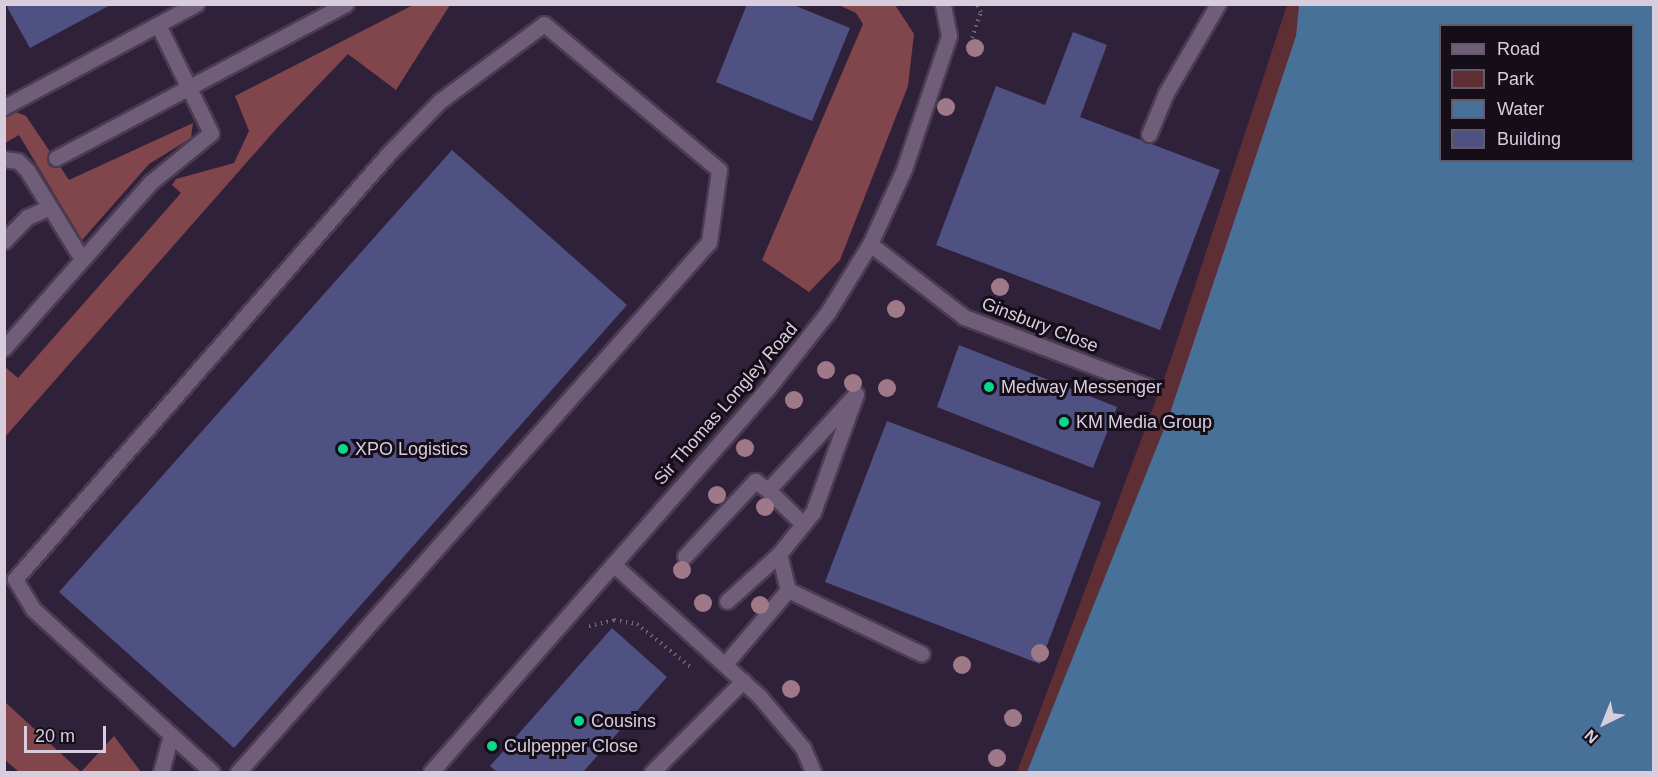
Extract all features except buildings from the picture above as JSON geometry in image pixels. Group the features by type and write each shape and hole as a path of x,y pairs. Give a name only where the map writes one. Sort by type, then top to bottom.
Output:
{"street":[{"path":"4,107 196,4"},
{"path":"56,158 346,4"},
{"name":"Sir Thomas Longley Road","path":"431,772 798,353 870,244 904,169 949,36 943,4"},
{"path":"1149,134 1166,93 1218,4"},
{"path":"212,772 33,609 15,579 390,152 440,101 544,24 719,170 709,242 238,772"},
{"path":"4,348 151,182 210,136 210,124 158,25"},
{"path":"4,159 18,161 27,170 48,208 82,259"},
{"path":"4,241 27,217 48,208"},
{"name":"Ginsbury Close","path":"870,244 964,317 1147,386"},
{"path":"727,601 779,554 813,512 856,394 768,490"},
{"path":"685,556 755,481 768,490 804,524"},
{"path":"779,554 788,590"},
{"path":"613,564 743,681 803,748 813,772"},
{"path":"725,664 788,590"},
{"path":"788,590 922,654"},
{"path":"652,772 743,681"},
{"path":"161,772 171,735"}],"path":[{"path":"581,631 607,621 637,624 700,675"}],"green space":[{"path":"1287,5 1325,5 1122,772 1017,772 1170,362"}],"shaded area":[{"path":"415,4 450,5 396,90 348,54 277,128 5,437 5,367 18,378 181,193 172,185 176,179 234,163 249,131 235,96"},
{"path":"839,5 895,5 914,34 908,86 840,260 809,292 762,260 863,24 856,13"},
{"path":"11,110 26,116 69,180 193,123 191,138 149,164 82,240 19,135 5,143 5,114"},
{"path":"5,702 81,772 19,772 5,760"},
{"path":"114,736 141,772 81,772"}],"water":[{"path":"1299,5 1653,5 1653,772 1027,772 1168,419 1296,36"}],"place":[{"name":"Medway Messenger","path":"989,387"},
{"name":"KM Media Group","path":"1064,422"},
{"name":"XPO Logistics","path":"343,449"},
{"name":"Cousins","path":"579,721"},
{"name":"Culpepper Close","path":"492,746"}]}
